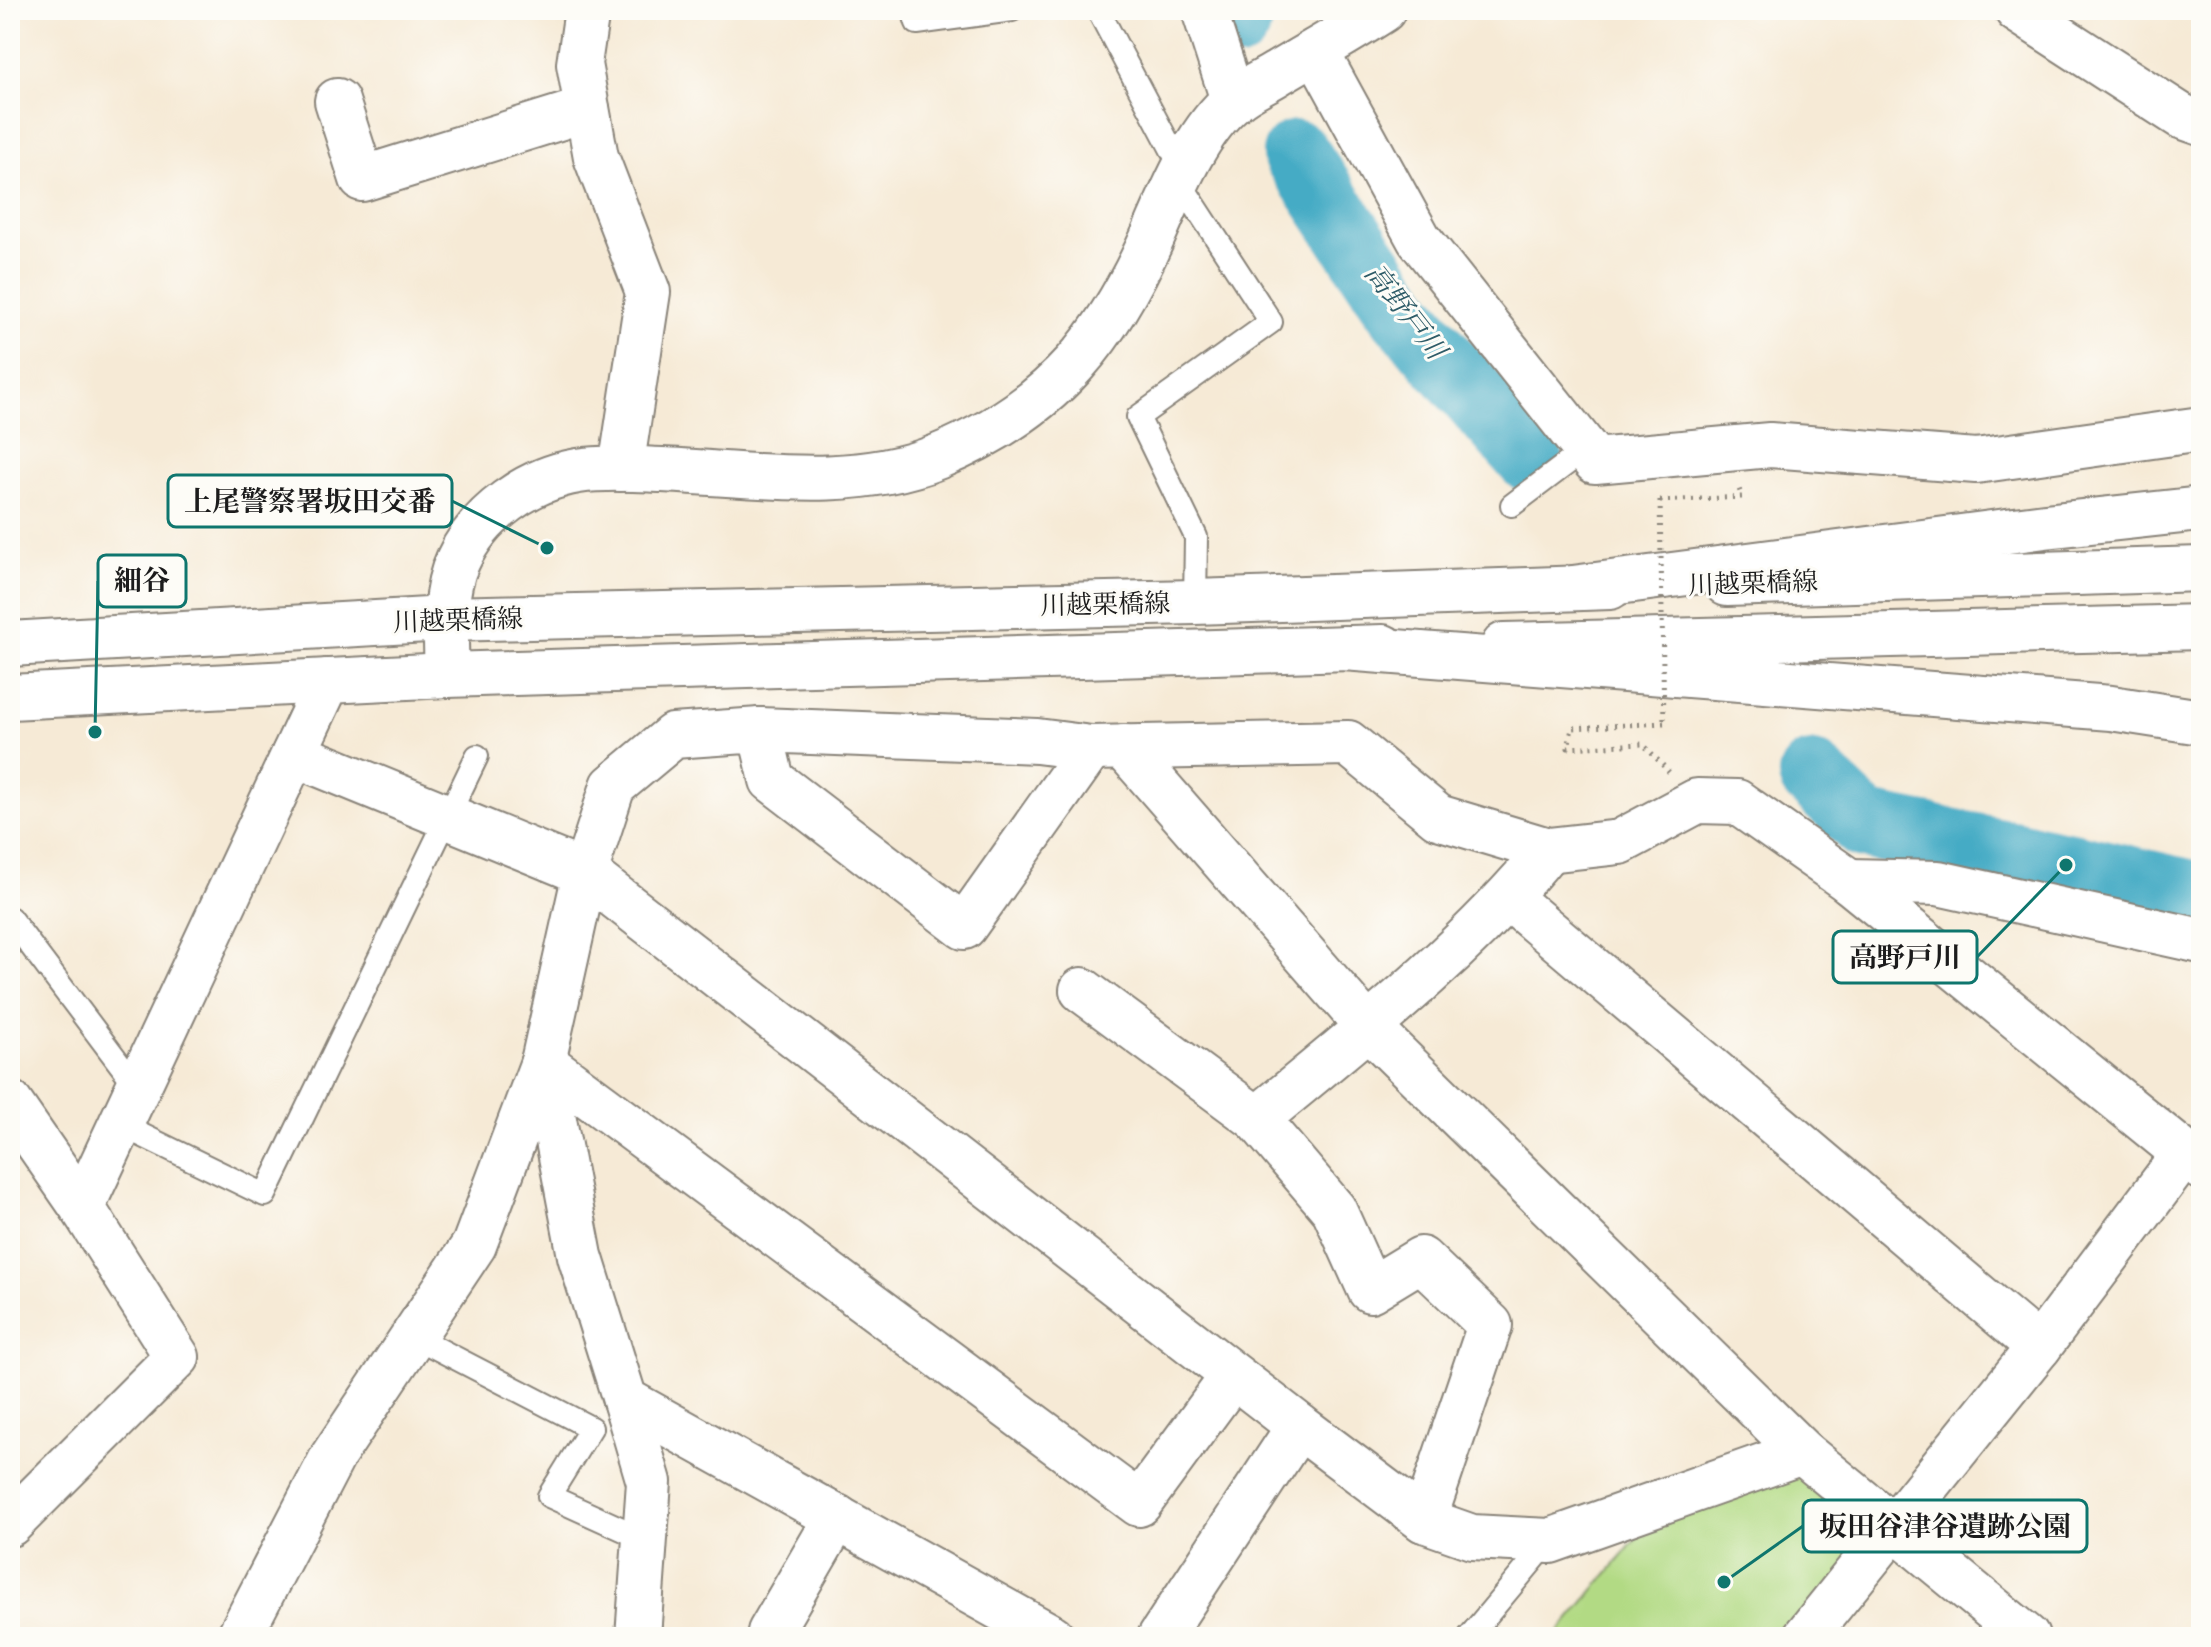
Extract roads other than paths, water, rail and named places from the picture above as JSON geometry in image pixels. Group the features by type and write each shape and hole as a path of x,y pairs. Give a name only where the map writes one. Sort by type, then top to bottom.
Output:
{"main road":[{"path":"587,10 579,64 596,157 648,292 621,469"},
{"path":"1204,10 1233,100"},
{"path":"447,675 445,619 457,562 478,525 506,501 541,483 576,471 621,469 824,476 880,473 932,459 988,436 1033,405 1068,374 1105,330 1159,224 1179,173 1233,100 1383,10"},
{"path":"2017,10 2181,116 2201,123"},
{"path":"1316,51 1419,239 1595,461 1770,445 1976,461 2201,429"},
{"path":"337,101 362,179 587,109"},
{"path":"1573,588 2045,526 2201,509"},
{"name":"川越栗橋線","path":"10,644 445,619 1195,602 2201,569"},
{"name":"川越栗橋線","path":"10,697 447,675 1344,648 2201,627"},
{"path":"1344,648 2095,707 2201,722"},
{"path":"82,1207 328,681"},
{"path":"760,730 772,780 964,927 1108,748"},
{"path":"239,1637 333,1456 474,1245 543,1062 585,873 613,786 673,736 760,730 1037,741 1108,748 1348,743 1438,817 1548,850 1620,842 1698,801 1737,802 1849,881 2193,1160 1805,1637"},
{"path":"1108,748 1368,1027 1802,1452 1897,1527 2027,1637"},
{"path":"294,754 585,873 1233,1376 1424,1520 1472,1537 1550,1541 1802,1452"},
{"path":"1257,1119 1368,1027 1509,898 1548,850"},
{"path":"1849,881 1938,883 2201,941"},
{"path":"1509,898 2039,1347"},
{"path":"1082,990 1257,1119 1334,1210 1370,1290 1421,1259 1490,1325 1424,1520"},
{"path":"543,1062 1139,1504 1233,1376"},
{"path":"543,1062 580,1256 649,1482 638,1637"},
{"path":"10,1103 82,1207 177,1357 10,1524"},
{"path":"625,1400 1052,1637"},
{"path":"1160,1637 1299,1426"},
{"path":"778,1637 770,1632 837,1517"}],"lane":[{"path":"913,10 917,23 1012,10"},
{"path":"1098,10 1179,173 1271,322 1138,417 1196,537 1195,602"},
{"path":"1512,505 1586,449"},
{"path":"10,918 129,1107 265,1195 450,818 477,756"},
{"path":"413,1336 591,1428 549,1496 644,1539"},
{"path":"1469,1637 1550,1541"}],"waterway":[{"name":"高野戸川","path":"1233,10 1237,24"},
{"name":"高野戸川","path":"1296,154 1400,311 1529,458"},
{"name":"高野戸川","path":"1812,775 1864,825 2066,865 2201,896"}],"place":[{"name":"上尾警察署坂田交番","path":"547,548"},
{"name":"細谷","path":"95,732"},
{"name":"高野戸川","path":"2066,865"},
{"name":"坂田谷津谷遺跡公園","path":"1724,1582"}]}
